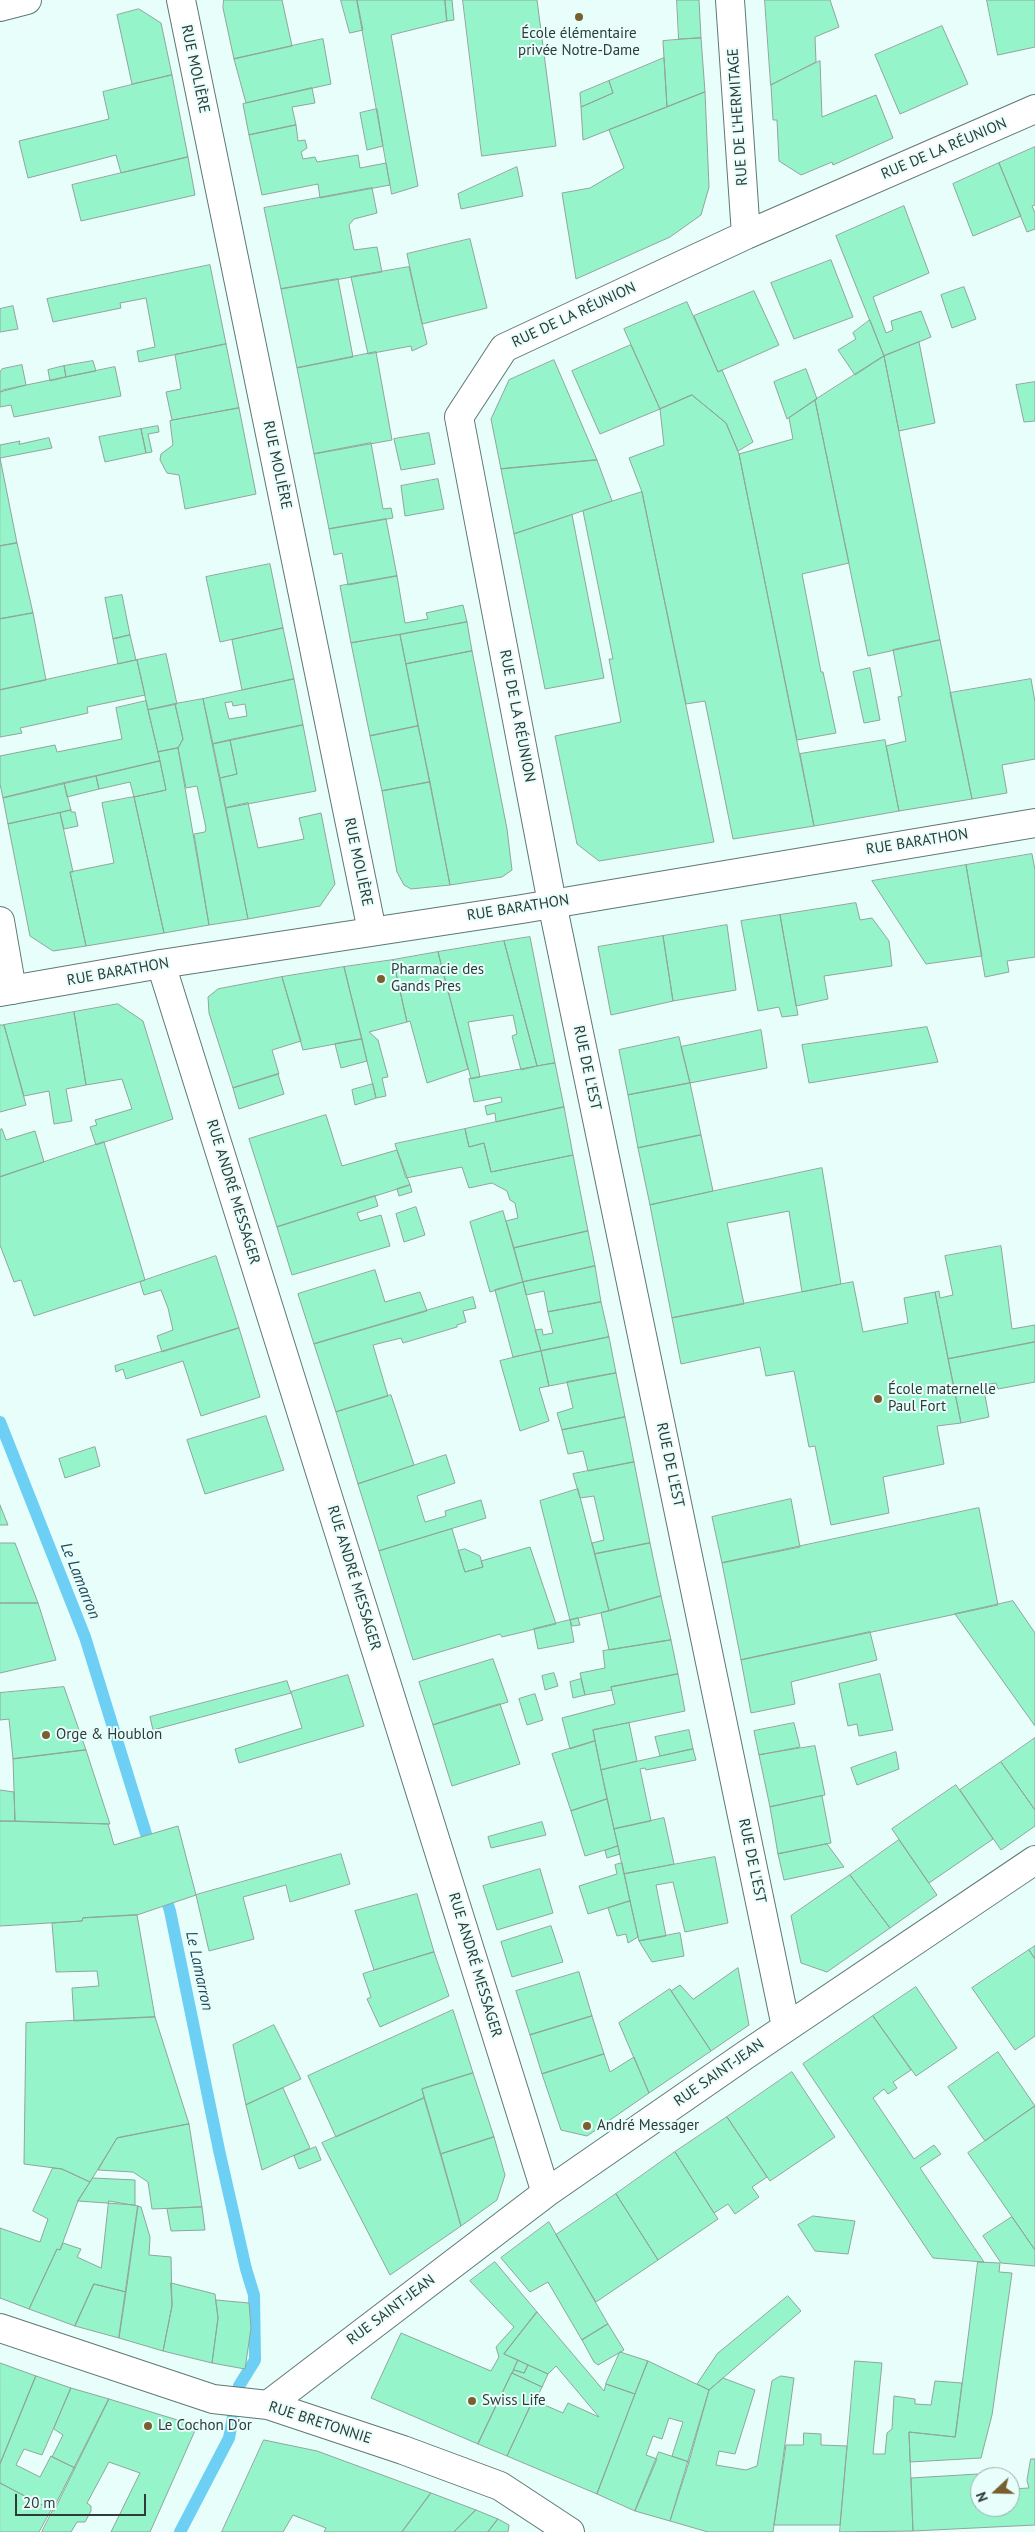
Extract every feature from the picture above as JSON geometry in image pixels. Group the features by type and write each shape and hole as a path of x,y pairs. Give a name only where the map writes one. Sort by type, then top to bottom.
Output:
{"street":[{"path":"0,7 27,0"},
{"name":"RUE MOLIÈRE","path":"181,0 372,931"},
{"name":"RUE DE L'HERMITAGE","path":"730,0 746,235"},
{"name":"RUE DE LA RÉUNION","path":"552,903 459,417 504,348 746,235 1035,109"},
{"name":"RUE BARATHON","path":"6,991 161,964 552,903 1035,823"},
{"name":"RUE DE L'EST","path":"552,903 786,2027"},
{"path":"0,921 6,991"},
{"name":"RUE ANDRÉ MESSAGER","path":"161,964 546,2193"},
{"name":"RUE SAINT-JEAN","path":"265,2405 546,2193 786,2027 1035,1860"},
{"name":"RUE BRETONNIE","path":"0,2328 213,2399 265,2405 403,2450 500,2486 570,2532"}],"building":[{"path":"224,0 282,0 292,46 234,59 223,8"},
{"path":"341,0 357,0 363,30 350,33"},
{"path":"357,0 445,0 447,21 391,35 418,186 392,194"},
{"path":"445,0 452,0 454,20 447,21"},
{"path":"463,0 537,0 556,146 482,156"},
{"path":"677,0 699,0 701,38 679,39"},
{"path":"765,0 830,0 839,27 815,37 816,62 771,85"},
{"path":"987,0 1035,0 1035,47 998,55"},
{"path":"139,9 161,23 172,75 132,84 117,15"},
{"path":"942,26 968,84 900,114 875,55"},
{"path":"701,38 705,92 667,107 663,41"},
{"path":"323,39 331,84 246,103 234,59"},
{"path":"664,58 667,107 583,140 581,107 613,93 609,81"},
{"path":"820,61 822,117 876,95 893,138 833,165 832,162 801,175 779,161 777,120 773,120 771,85"},
{"path":"172,75 188,157 121,173 116,155 28,178 19,141 109,119 103,92"},
{"path":"609,81 613,93 581,107 580,93"},
{"path":"312,88 315,103 292,107 296,125 249,135 243,104"},
{"path":"705,92 709,187 701,215 670,237 576,279 562,193 590,188 624,168 609,130"},
{"path":"377,109 383,146 367,150 360,113"},
{"path":"296,125 298,141 305,140 307,148 301,152 303,159 315,157 317,162 358,155 360,168 386,163 390,185 320,198 318,184 262,195 249,135"},
{"path":"1035,147 1035,205 1032,206 1035,213 1035,229 1027,232 999,163"},
{"path":"188,157 195,195 81,221 72,185"},
{"path":"999,163 1021,216 973,236 953,184"},
{"path":"517,167 523,196 461,209 458,194"},
{"path":"372,188 377,213 354,219 349,225 354,250 377,247 382,272 281,289 264,208"},
{"path":"904,206 929,273 873,297 886,333 893,330 891,321 921,311 931,337 884,356 836,236"},
{"path":"470,239 487,308 422,324 407,254"},
{"path":"831,260 853,317 794,339 771,283"},
{"path":"210,265 226,344 139,362 137,351 155,347 146,298 120,303 121,308 53,322 47,299"},
{"path":"409,267 427,344 412,351 411,346 368,354 351,277"},
{"path":"338,279 353,357 297,368 281,289"},
{"path":"964,287 976,319 952,328 941,295"},
{"path":"754,291 779,345 718,372 694,316"},
{"path":"687,302 718,372 722,370 753,442 738,451 726,423 692,395 660,409 624,329"},
{"path":"13,306 18,329 0,332 0,309"},
{"path":"870,320 884,356 855,375 838,350 856,339 853,333"},
{"path":"919,342 935,423 899,431 884,356"},
{"path":"226,344 239,408 172,420 166,392 181,389 175,355"},
{"path":"631,345 660,409 600,434 572,371"},
{"path":"376,352 392,440 314,454 297,368"},
{"path":"884,356 940,640 868,656 815,400"},
{"path":"554,360 597,460 501,469 491,419 509,380"},
{"path":"93,361 96,371 66,377 64,366"},
{"path":"22,365 26,385 0,392 0,372 2,369"},
{"path":"64,366 66,377 50,381 48,370"},
{"path":"115,367 121,396 14,417 11,405 0,407 0,392 3,390"},
{"path":"806,369 817,399 787,419 774,382"},
{"path":"1035,382 1035,421 1024,422 1016,385"},
{"path":"692,395 726,423 739,454 814,826 733,839 705,701 686,704 642,492 629,458 664,445 660,409"},
{"path":"815,400 849,563 802,574 821,672 823,672 836,733 797,740 739,454 793,439 789,418"},
{"path":"239,408 256,494 185,509 179,475 167,473 160,460 161,454 173,445 170,421"},
{"path":"158,426 159,432 148,434 152,452 146,453 141,429"},
{"path":"141,429 146,453 105,462 99,437"},
{"path":"429,433 435,464 401,470 394,439"},
{"path":"49,438 52,448 0,458 0,445 20,441 19,444"},
{"path":"371,443 383,509 391,508 393,518 329,529 314,454"},
{"path":"0,458 17,543 0,546"},
{"path":"597,460 612,501 514,534 501,469"},
{"path":"438,479 444,509 405,516 401,486"},
{"path":"642,492 714,842 599,861 577,844 555,736 621,722 609,659 613,659 583,511"},
{"path":"572,515 604,678 545,689 514,534"},
{"path":"386,519 397,576 348,585 342,553 334,555 329,529"},
{"path":"17,543 33,613 0,619 0,546"},
{"path":"270,564 283,628 220,642 206,577"},
{"path":"397,576 405,623 428,619 426,613 463,605 467,622 351,643 340,586"},
{"path":"122,595 130,635 113,639 105,598"},
{"path":"33,613 46,680 0,690 0,619"},
{"path":"467,622 472,651 406,664 400,635"},
{"path":"283,628 294,679 242,690 232,640"},
{"path":"130,635 136,660 118,664 113,639"},
{"path":"400,635 418,726 370,736 351,643"},
{"path":"940,640 972,799 899,811 886,746 906,741 898,697 902,696 893,650"},
{"path":"472,651 507,829 512,870 502,877 450,885 406,664"},
{"path":"166,654 177,704 148,710 137,660"},
{"path":"137,660 145,695 87,707 88,713 20,728 22,733 0,737 0,690"},
{"path":"870,668 880,720 864,723 853,672"},
{"path":"294,679 303,725 213,744 203,699","holes":["232,702 233,706 245,704 247,716 229,719 225,703"]},
{"path":"1031,679 1035,702 1035,759 1002,765 1007,793 972,799 950,693"},
{"path":"203,699 248,919 209,925 194,834 205,832 206,828 197,786 186,788 178,748 183,739 175,704"},
{"path":"146,701 160,761 3,798 0,784 0,756 55,745 57,752 122,739 116,708"},
{"path":"175,704 183,739 178,748 158,752 148,710"},
{"path":"303,725 316,791 226,808 220,778 237,774 230,740"},
{"path":"418,726 430,782 382,791 370,736"},
{"path":"230,740 237,774 220,778 213,744"},
{"path":"885,740 899,811 814,826 800,754"},
{"path":"178,748 209,925 164,933 134,797 166,790 158,752"},
{"path":"160,761 166,790 134,797 130,782 99,789 96,776"},
{"path":"96,776 99,789 67,797 64,783"},
{"path":"430,782 450,885 411,889 404,885 397,872 382,791"},
{"path":"64,783 71,810 8,824 3,798"},
{"path":"134,797 164,933 86,946 70,872 114,863 102,803"},
{"path":"248,803 258,848 304,839 299,818 321,813 335,884 320,906 248,919 226,808"},
{"path":"71,810 71,812 75,812 78,826 64,829 60,813"},
{"path":"60,813 73,872 70,872 86,946 53,951 30,936 8,824"},
{"path":"1032,854 1035,870 1035,957 1007,961 1009,972 985,977 966,865"},
{"path":"966,865 982,956 926,964 872,881"},
{"path":"856,903 860,920 872,918 889,941 892,966 824,976 828,999 796,1006 780,915"},
{"path":"780,915 798,1015 782,1017 779,1007 758,1011 741,921"},
{"path":"727,925 736,990 673,1001 663,936"},
{"path":"663,936 673,1001 611,1015 598,947"},
{"path":"530,937 555,1063 537,1066 504,941"},
{"path":"504,941 537,1066 521,1070 512,1036 517,1034 513,1015 468,1022 480,1077 471,1079 438,952"},
{"path":"438,952 468,1069 427,1083 410,1021 407,1022 393,960"},
{"path":"393,960 407,1022 369,1032 378,1040 388,1077 382,1078 386,1096 376,1098 344,967"},
{"path":"344,967 362,1039 303,1050 282,977"},
{"path":"282,977 301,1041 272,1050 279,1074 233,1088 209,1013 208,997 218,989"},
{"path":"118,1004 143,1021 173,1119 96,1145 90,1127 97,1125 95,1120 132,1109 122,1079 86,1085 74,1012"},
{"path":"74,1012 86,1085 66,1089 72,1121 54,1124 49,1091 24,1096 4,1025"},
{"path":"0,1025 4,1025 26,1105 0,1112"},
{"path":"927,1027 938,1062 809,1083 802,1045"},
{"path":"761,1030 767,1068 690,1083 681,1047"},
{"path":"679,1037 690,1083 628,1095 619,1050"},
{"path":"362,1039 367,1061 341,1068 335,1044"},
{"path":"555,1063 564,1107 496,1122 495,1113 487,1115 485,1106 502,1102 501,1097 474,1102 469,1079"},
{"path":"278,1074 284,1094 239,1109 233,1088"},
{"path":"690,1083 701,1135 638,1148 628,1095"},
{"path":"373,1084 376,1098 355,1105 352,1090"},
{"path":"564,1107 573,1155 491,1172 484,1143 469,1147 465,1129"},
{"path":"326,1115 342,1166 397,1150 410,1185 277,1227 249,1139"},
{"path":"2,1129 6,1140 35,1131 44,1162 0,1177 0,1130"},
{"path":"465,1129 469,1147 484,1143 491,1172 573,1155 588,1231 514,1248 506,1221 518,1218 515,1203 510,1200 507,1191 492,1183 469,1188 462,1167 406,1178 395,1144"},
{"path":"701,1135 713,1191 650,1205 638,1148"},
{"path":"104,1142 145,1280 34,1316 21,1280 14,1282 0,1245 0,1177"},
{"path":"822,1168 841,1284 802,1292 789,1211 727,1223 744,1304 672,1318 650,1205"},
{"path":"410,1185 412,1192 399,1196 397,1189"},
{"path":"375,1196 378,1206 357,1213 360,1221 381,1215 390,1246 292,1275 277,1227"},
{"path":"416,1207 425,1235 404,1242 396,1214"},
{"path":"503,1211 523,1282 490,1292 470,1222"},
{"path":"588,1231 595,1266 523,1282 514,1248"},
{"path":"1001,1246 1012,1329 1035,1325 1035,1342 948,1359 935,1292 939,1291 940,1298 953,1295 945,1256"},
{"path":"216,1256 239,1328 162,1352 157,1336 173,1330 168,1308 161,1290 144,1295 140,1282"},
{"path":"595,1266 601,1302 548,1312 544,1291 526,1295 523,1282"},
{"path":"375,1270 385,1302 420,1292 427,1311 314,1344 298,1294"},
{"path":"523,1282 541,1351 513,1357 495,1290"},
{"name":"École maternelle Paul Fort","path":"853,1282 863,1332 908,1323 904,1298 935,1292 961,1423 937,1426 944,1464 883,1477 889,1513 831,1525 815,1446 809,1447 794,1371 766,1376 760,1347 681,1364 672,1318"},
{"path":"473,1297 476,1308 463,1311 466,1322 457,1325 457,1327 403,1343 401,1338 373,1345 388,1396 336,1412 314,1344"},
{"path":"601,1302 609,1337 541,1351 535,1330 542,1329 543,1335 553,1333 548,1312"},
{"path":"239,1328 260,1397 201,1416 183,1361 126,1379 123,1369 116,1372 115,1366"},
{"path":"609,1337 616,1373 549,1386 541,1351"},
{"path":"1035,1342 1035,1382 998,1389 996,1383 983,1385 989,1417 961,1423 948,1359"},
{"path":"541,1351 549,1386 539,1388 549,1421 520,1431 500,1361"},
{"path":"616,1373 625,1417 562,1430 557,1413 573,1408 567,1382"},
{"path":"391,1395 414,1465 358,1484 336,1412"},
{"path":"266,1416 284,1470 205,1494 187,1440"},
{"path":"625,1417 634,1462 588,1471 583,1451 568,1454 562,1430"},
{"path":"95,1447 100,1466 65,1478 59,1459"},
{"path":"446,1455 455,1483 417,1496 425,1522 446,1516 445,1511 481,1500 486,1518 379,1551 358,1484"},
{"path":"634,1462 650,1543 595,1554 592,1543 604,1540 594,1496 580,1498 573,1474"},
{"path":"578,1489 609,1611 570,1620 540,1501"},
{"path":"791,1499 800,1547 722,1563 712,1517"},
{"path":"0,1505 8,1525 0,1525"},
{"path":"979,1508 998,1605 741,1660 722,1563"},
{"path":"452,1529 465,1572 483,1567 481,1561 530,1547 556,1624 502,1637 500,1634 413,1660 379,1551"},
{"path":"0,1543 15,1543 38,1603 0,1603"},
{"path":"650,1543 661,1596 609,1611 595,1554"},
{"path":"465,1549 480,1556 483,1567 465,1572 458,1551"},
{"path":"661,1596 671,1640 609,1650 601,1613"},
{"path":"1013,1601 1035,1633 1035,1726 955,1614"},
{"path":"0,1603 38,1603 56,1660 0,1673"},
{"path":"578,1618 580,1625 572,1626 570,1620"},
{"path":"570,1620 574,1642 538,1649 534,1629"},
{"path":"870,1632 877,1660 791,1682 795,1704 751,1713 741,1660"},
{"path":"671,1640 678,1674 611,1687 612,1690 585,1695 580,1673 605,1668 603,1651"},
{"path":"493,1659 508,1702 433,1725 419,1682"},
{"path":"554,1673 558,1686 545,1690 542,1676"},
{"path":"678,1674 685,1711 593,1730 595,1741 570,1749 562,1718 615,1704 611,1687"},
{"path":"880,1674 893,1730 859,1736 857,1724 848,1726 839,1684"},
{"path":"348,1675 364,1726 239,1763 235,1749 302,1728 291,1692"},
{"path":"581,1679 585,1695 573,1698 570,1682"},
{"path":"287,1681 291,1693 153,1730 150,1717"},
{"name":"Orge & Houblon","path":"64,1687 86,1750 13,1759 9,1719 0,1720 0,1693"},
{"path":"535,1694 543,1720 527,1725 519,1699"},
{"path":"500,1704 520,1764 452,1786 433,1725"},
{"path":"629,1723 637,1761 601,1770 593,1730"},
{"path":"794,1723 800,1747 759,1755 754,1731"},
{"path":"689,1730 693,1749 660,1756 655,1737"},
{"path":"1035,1738 1035,1810 1001,1762"},
{"path":"595,1741 607,1799 571,1811 552,1754"},
{"path":"815,1746 825,1795 770,1807 759,1755"},
{"path":"693,1749 696,1760 646,1770 645,1768 640,1769 651,1821 614,1829 601,1770"},
{"path":"86,1750 110,1824 15,1821 13,1759"},
{"path":"896,1752 899,1769 857,1785 851,1768"},
{"path":"1001,1762 1035,1810 1035,1826 1001,1850 960,1790"},
{"path":"956,1785 993,1839 929,1883 892,1829"},
{"path":"0,1790 14,1792 15,1821 0,1821"},
{"path":"822,1796 831,1843 778,1854 770,1807"},
{"path":"607,1799 618,1846 585,1856 571,1811"},
{"path":"664,1818 674,1864 624,1874 614,1829"},
{"path":"0,1821 108,1824 114,1845 178,1826 196,1895 137,1915 83,1918 82,1921 0,1926"},
{"path":"542,1822 546,1835 491,1848 488,1837"},
{"path":"899,1840 937,1895 890,1928 850,1875"},
{"path":"827,1844 844,1867 784,1880 778,1854"},
{"path":"618,1846 620,1854 607,1858 605,1851"},
{"path":"341,1854 350,1884 290,1902 286,1885 243,1897 254,1939 209,1951 196,1895"},
{"path":"715,1857 728,1923 685,1932 673,1882 656,1885 666,1936 639,1941 624,1874"},
{"path":"622,1863 630,1901 588,1914 579,1886 617,1874 615,1865"},
{"path":"540,1869 553,1913 497,1930 483,1886"},
{"path":"850,1875 890,1928 827,1972 801,1963 791,1916"},
{"path":"417,1894 434,1952 374,1970 355,1911"},
{"path":"630,1901 638,1937 628,1943 626,1934 617,1936 608,1908"},
{"path":"137,1915 155,2017 74,2021 72,1988 99,1986 97,1971 56,1972 52,1923 82,1921 83,1918"},
{"path":"551,1926 563,1962 512,1977 501,1942"},
{"path":"680,1933 684,1956 652,1962 639,1941"},
{"path":"1035,1946 1035,1959 1029,1950"},
{"path":"1029,1950 1035,1959 1035,2036 1015,2050 972,1988"},
{"path":"434,1952 449,1996 380,2027 367,1999 371,1997 363,1974"},
{"path":"738,1968 749,2025 711,2051 671,1991 680,1985 693,1999"},
{"path":"579,1972 592,2016 530,2035 516,1991"},
{"path":"916,1987 957,2048 916,2076 873,2016"},
{"path":"670,1989 711,2051 649,2093 619,2023"},
{"path":"453,2010 473,2073 422,2089 424,2098 336,2137 308,2076"},
{"path":"592,2016 604,2054 542,2074 530,2035"},
{"path":"873,2016 911,2070 893,2082 897,2088 888,2094 884,2089 873,2098 914,2159 934,2145 941,2154 920,2168 984,2262 933,2258 803,2064"},
{"path":"155,2017 189,2124 117,2138 90,2182 62,2169 24,2164 26,2023"},
{"path":"274,2025 301,2079 246,2105 233,2045"},
{"path":"998,2052 1035,2106 985,2141 948,2087"},
{"path":"604,2054 610,2072 634,2057 649,2093 587,2136 561,2130 542,2074"},
{"path":"792,2072 835,2137 770,2181 727,2117"},
{"path":"473,2073 494,2137 441,2154 422,2089"},
{"path":"283,2088 310,2148 262,2170 246,2105"},
{"path":"424,2098 461,2226 390,2275 322,2143"},
{"path":"1035,2106 1035,2250 968,2153"},
{"path":"727,2117 767,2177 752,2187 759,2197 735,2214 728,2204 714,2213 675,2152"},
{"path":"189,2124 202,2207 152,2209 148,2182 133,2172 98,2170 117,2138"},
{"path":"494,2137 505,2175 497,2200 461,2226 441,2154"},
{"path":"316,2147 321,2160 299,2169 294,2156"},
{"path":"675,2152 718,2219 658,2260 616,2194"},
{"path":"53,2168 62,2169 90,2182 78,2201 60,2250 57,2249 29,2309 0,2298 0,2228 40,2242 48,2219 33,2211"},
{"path":"93,2178 135,2180 135,2205 78,2201"},
{"path":"616,2194 658,2260 596,2302 556,2235"},
{"path":"109,2201 138,2206 126,2292 94,2284 75,2326 29,2309 57,2249 60,2250 63,2243 81,2249 77,2257 101,2268"},
{"path":"138,2206 141,2207 150,2237 149,2255 171,2257 172,2306 163,2351 119,2338"},
{"path":"202,2207 205,2230 171,2231 167,2209"},
{"path":"813,2216 855,2221 848,2254 815,2251 798,2225"},
{"path":"1012,2217 1035,2250 1035,2266 1001,2263 983,2236"},
{"path":"549,2222 608,2324 582,2340 548,2282 530,2292 501,2258"},
{"path":"495,2262 537,2312 504,2354 518,2360 478,2444 371,2398 401,2333 491,2371 499,2357 496,2347 514,2327 470,2281"},
{"path":"978,2262 1000,2263 999,2272 1012,2273 992,2415 981,2458 910,2462 909,2432 955,2437"},
{"path":"171,2283 215,2294 218,2318 212,2363 163,2351 172,2306"},
{"path":"94,2284 126,2292 119,2338 75,2326"},
{"path":"788,2296 801,2311 709,2390 697,2384 717,2354"},
{"path":"216,2300 249,2303 251,2328 245,2369 212,2363 218,2318"},
{"path":"537,2312 604,2391 606,2384 635,2394 597,2494 507,2456 533,2400 563,2413 568,2403 599,2417 556,2366 548,2374 504,2354"},
{"path":"608,2324 624,2350 598,2365 594,2362 582,2340"},
{"path":"620,2352 648,2361 635,2394 606,2384"},
{"path":"518,2360 528,2365 524,2373 514,2370"},
{"path":"648,2361 709,2390 689,2462 672,2456 683,2422 669,2418 662,2439 653,2436 646,2455 657,2459 635,2511 597,2494"},
{"path":"855,2361 882,2363 873,2454 885,2454 887,2433 892,2429 894,2396 915,2399 915,2404 931,2405 935,2381 962,2383 955,2437 909,2432 913,2531 840,2532"},
{"path":"0,2363 36,2376 0,2464"},
{"path":"528,2365 548,2374 542,2387 512,2373 514,2370 524,2373"},
{"path":"512,2373 542,2387 535,2402 533,2400 507,2456 478,2444"},
{"path":"36,2376 71,2388 42,2455 24,2449 16,2465 40,2477 51,2456 75,2468 54,2511 0,2483 0,2464"},
{"path":"781,2376 794,2378 773,2532 708,2532 670,2521 709,2390 723,2378 755,2390 735,2454 719,2451 716,2465 746,2470 757,2466 772,2381"},
{"path":"71,2388 109,2399 75,2468 52,2457 63,2435 54,2429"},
{"path":"109,2399 197,2426 150,2532 111,2532 140,2473 109,2462 87,2503 91,2506 91,2511 85,2522 77,2522 71,2532 42,2532"},
{"path":"804,2433 821,2434 821,2445 847,2446 840,2525 774,2525 786,2445 803,2445"},
{"path":"264,2440 317,2451 431,2493 402,2532 324,2532 326,2528 293,2515 283,2532 222,2532"},
{"path":"659,2452 689,2462 670,2521 635,2511"},
{"path":"1031,2459 1035,2459 1035,2525 913,2531 911,2478 970,2474 970,2517 1020,2517 1020,2488 1029,2488 1027,2481"},
{"path":"0,2483 51,2510 39,2532 0,2532"},
{"path":"431,2493 476,2510 454,2532 402,2532"},
{"path":"476,2510 498,2519 488,2532 454,2532"},
{"path":"498,2519 509,2525 508,2532 488,2532"}],"waterway":[{"name":"Le Lamarron","path":"0,1422 85,1637 151,1850"},
{"name":"Le Lamarron","path":"163,1889 170,1911 219,2150 246,2269 254,2295 255,2360 239,2386 229,2438 180,2532"}],"place":[{"name":"École élémentaire privée Notre-Dame","path":"579,17"},
{"name":"Pharmacie des Gands Pres","path":"381,979"},
{"name":"École maternelle Paul Fort","path":"878,1399"},
{"name":"Orge & Houblon","path":"46,1735"},
{"name":"André Messager","path":"587,2126"},
{"name":"Swiss Life","path":"472,2401"},
{"name":"Le Cochon D'or","path":"148,2426"}]}
